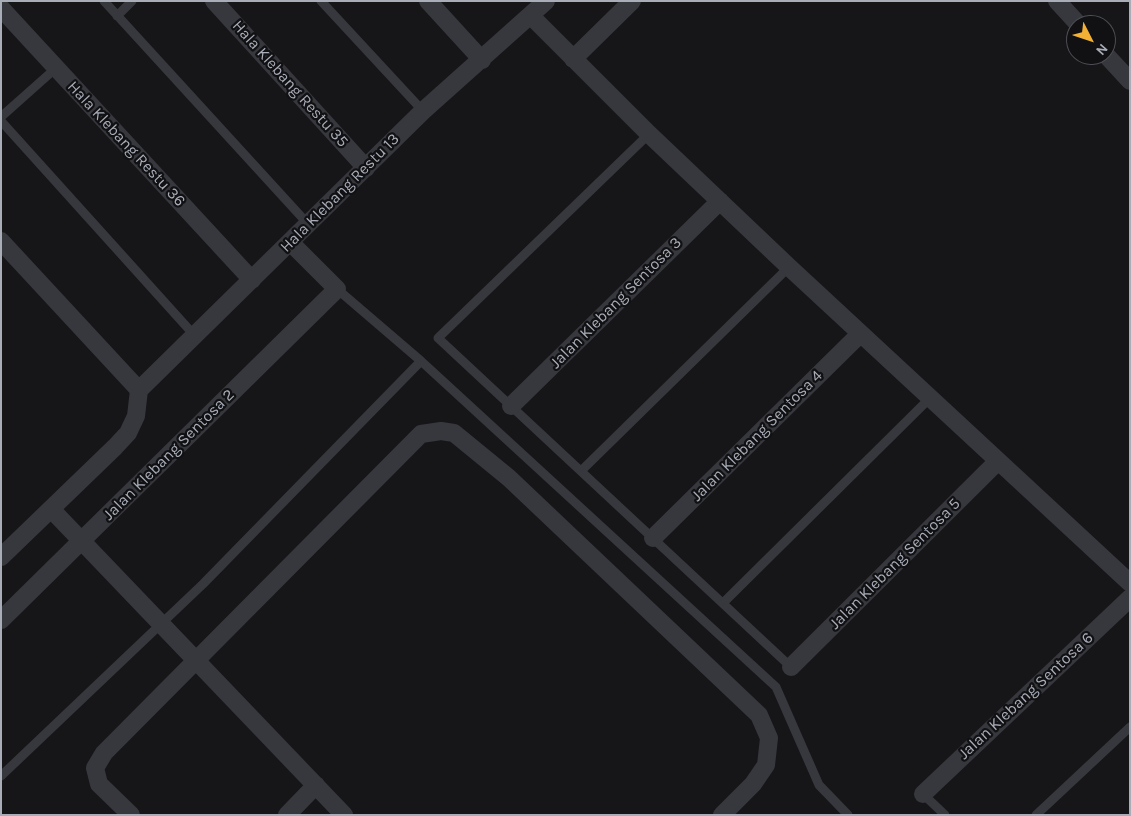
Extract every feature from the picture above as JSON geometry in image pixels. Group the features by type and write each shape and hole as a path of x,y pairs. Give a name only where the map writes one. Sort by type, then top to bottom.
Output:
{"street":[{"name":"Hala Klebang Restu 35","path":"214,1 366,168"},
{"path":"428,1 482,60"},
{"name":"Hala Klebang Restu 13","path":"139,390 423,112 546,1"},
{"path":"573,59 632,1"},
{"path":"1057,1 1070,15"},
{"name":"Hala Klebang Restu 36","path":"1,8 252,280"},
{"path":"531,16 649,134 789,267 1130,583"},
{"path":"1116,63 1127,71"},
{"name":"Jalan Klebang Sentosa 3","path":"512,406 720,200"},
{"path":"1,241 139,390 136,416 128,433 115,448 1,557"},
{"path":"291,243 337,289"},
{"name":"Jalan Klebang Sentosa 2","path":"1,620 337,289"},
{"name":"Jalan Klebang Sentosa 4","path":"653,538 860,334"},
{"path":"131,815 99,784 95,768 104,753 421,434 441,431 454,433 509,478 759,715 769,738 766,766 753,784 722,815"},
{"name":"Jalan Klebang Sentosa 5","path":"791,667 998,461"},
{"path":"51,509 344,815"},
{"name":"Jalan Klebang Sentosa 6","path":"923,794 1130,598"},
{"path":"287,815 316,785"}],"lane":[{"path":"104,1 308,224"},
{"path":"117,16 132,1"},
{"path":"321,1 423,112"},
{"path":"1,117 56,68"},
{"path":"1,121 195,336"},
{"path":"649,134 438,338 791,667"},
{"path":"582,471 789,267"},
{"path":"337,289 421,361 776,687 819,785 848,815"},
{"path":"1,776 203,584 421,361"},
{"path":"723,604 930,398"},
{"path":"1036,815 1130,727"},
{"path":"923,794 945,815"}]}
